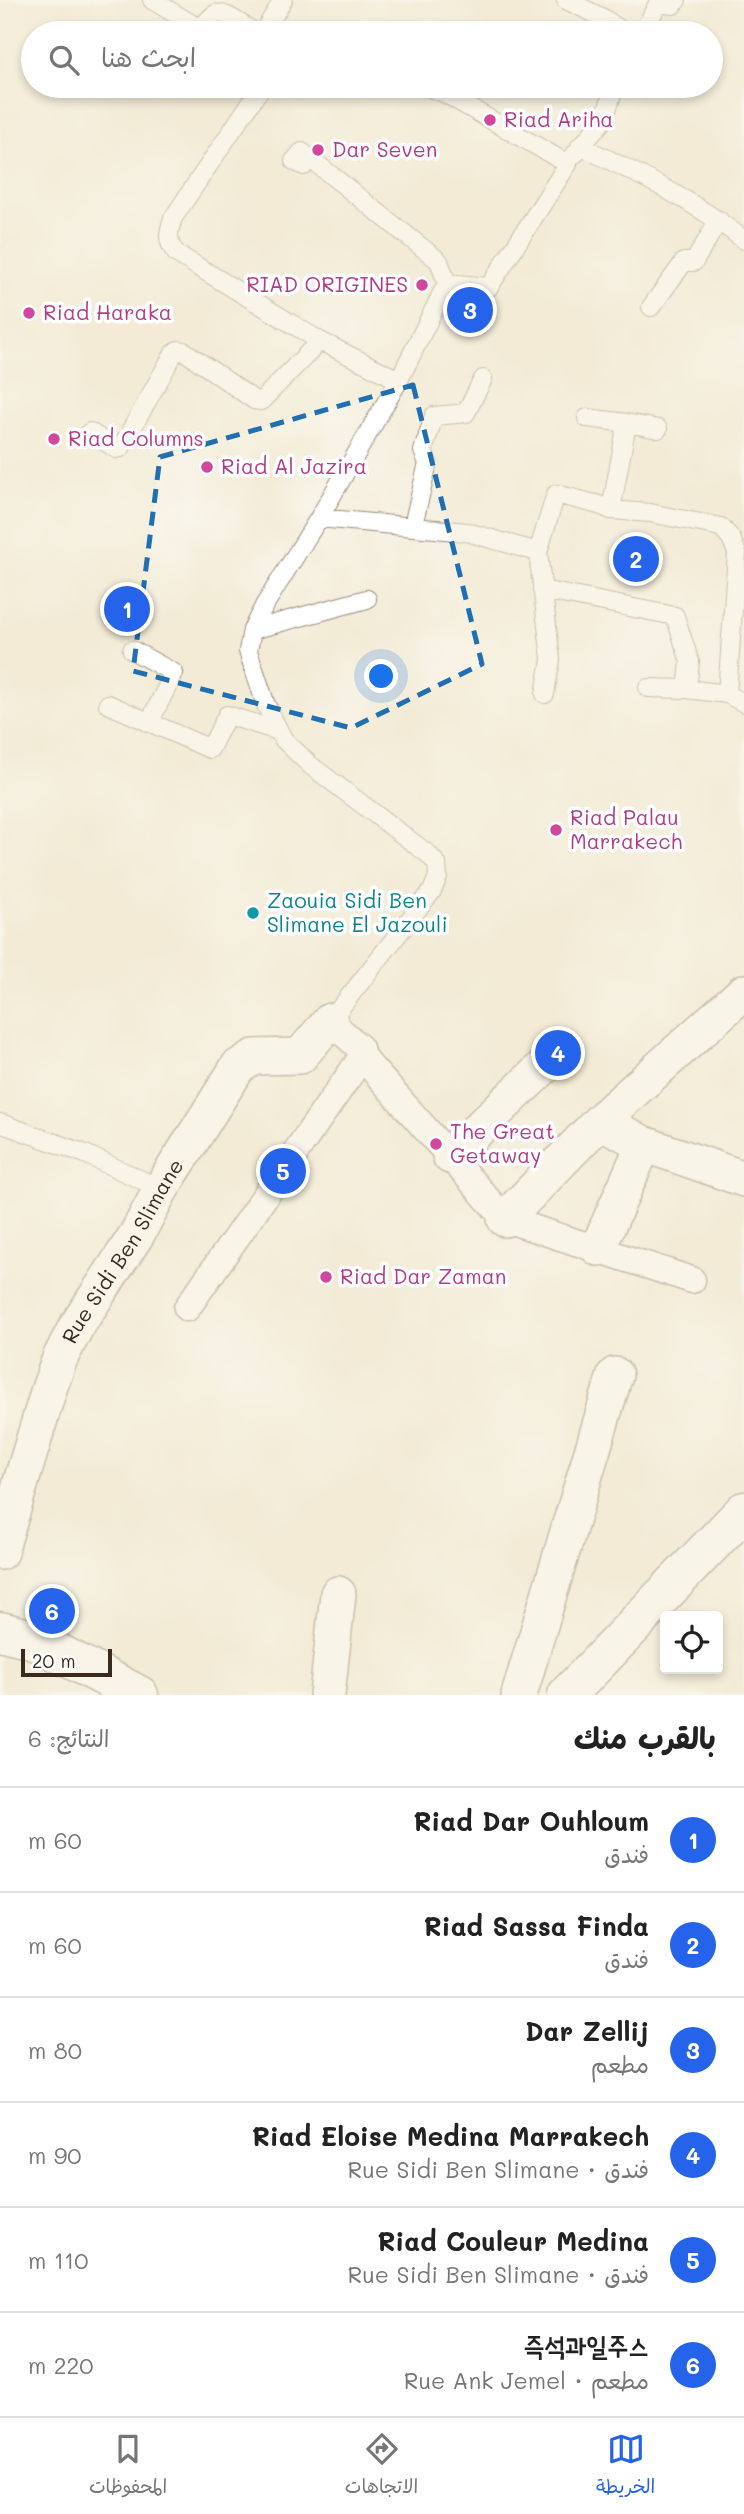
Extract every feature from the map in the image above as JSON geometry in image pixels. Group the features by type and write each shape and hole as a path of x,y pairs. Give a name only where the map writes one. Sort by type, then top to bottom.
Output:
{"street":[{"path":"505,1219 600,1121 744,992"},
{"path":"330,1021 360,1048 362,1057 505,1219 692,1280"},
{"name":"Rue Sidi Ben Slimane","path":"0,1552 60,1358 76,1327 137,1234 161,1189 239,1067 254,1057 300,1056 330,1021"},
{"path":"450,1156 558,1053"},
{"path":"187,1308 362,1057"},
{"path":"600,1121 644,1144 744,1179"},
{"path":"598,1248 644,1144"},
{"path":"519,1695 615,1375"},
{"path":"566,1695 744,1511"},
{"path":"327,1695 338,1594"},
{"path":"0,1632 32,1639 139,1695"}],"lane":[{"path":"152,0 187,21"},
{"path":"270,21 283,0"},
{"path":"566,0 607,21"},
{"path":"649,21 658,3 673,5 677,0"},
{"path":"209,21 215,14 222,13 235,21"},
{"path":"254,98 173,218 167,236 170,247 177,254 320,341 399,380"},
{"path":"453,98 568,164"},
{"path":"447,284 489,287 580,146 604,119 611,98"},
{"path":"580,146 640,175 719,220 744,240"},
{"path":"304,166 294,160 302,152 439,261 447,284 399,380 264,606 252,630 248,651 266,705 283,740 310,765 406,836 437,864 438,877 432,891 330,1021"},
{"path":"651,307 684,262 694,262 719,220"},
{"path":"90,432 116,449 121,448 178,350 184,351 254,400 261,401 320,341"},
{"path":"413,525 428,463 423,451 434,416 466,413 483,379"},
{"path":"587,418 658,429"},
{"path":"611,510 627,423"},
{"path":"545,694 551,659 538,552 556,494 611,510 650,513 721,527 731,538 737,553 727,694"},
{"path":"319,518 467,532 538,552"},
{"path":"542,590 675,616 690,662 687,689"},
{"path":"252,630 367,599"},
{"path":"132,650 174,673 149,723"},
{"path":"648,688 727,694 744,703"},
{"path":"108,704 210,749 228,715 278,732"},
{"path":"0,1123 83,1153 161,1189"}],"highlighted area":[{"path":"413,385 482,664 351,728 133,671 160,457"}],"place":[{"name":"Riad Ariha","path":"490,120"},
{"name":"Dar Seven","path":"318,150"},
{"name":"RIAD ORIGINES","path":"422,285"},
{"name":"Dar Zellij","path":"470,310"},
{"name":"Riad Haraka","path":"29,313"},
{"name":"Riad Columns","path":"54,439"},
{"name":"Riad Al Jazira","path":"207,467"},
{"name":"Riad Sassa Finda","path":"636,559"},
{"name":"Riad Dar Ouhloum","path":"127,609"},
{"name":"Riad Palau Marrakech","path":"556,830"},
{"name":"Zaouia Sidi Ben Slimane El Jazouli","path":"253,913"},
{"name":"Riad Eloise Medina Marrakech","path":"558,1053"},
{"name":"The Great Getaway","path":"436,1144"},
{"name":"Riad Couleur Medina","path":"283,1171"},
{"name":"Riad Dar Zaman","path":"326,1277"},
{"name":"즉석과일주스","path":"52,1611"}]}
